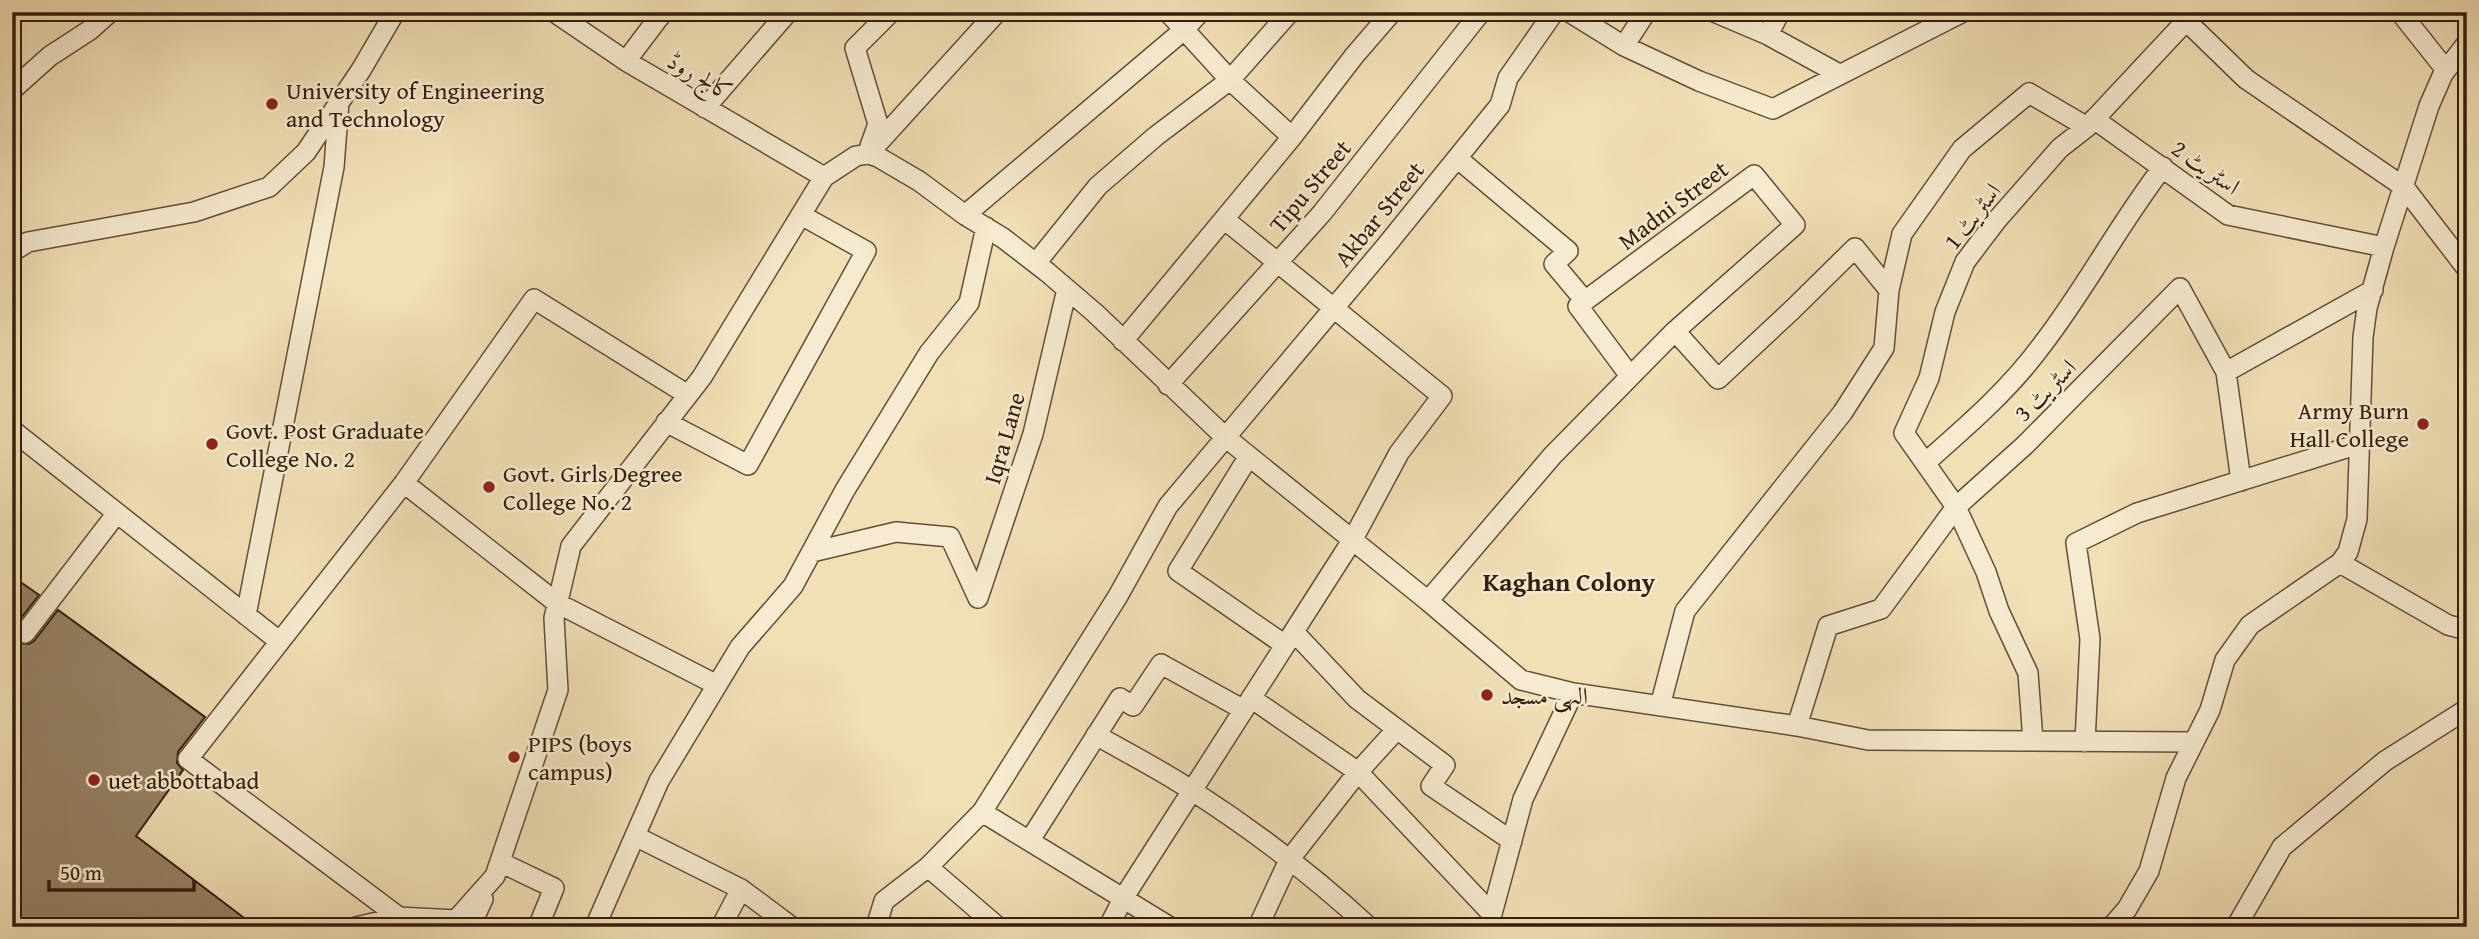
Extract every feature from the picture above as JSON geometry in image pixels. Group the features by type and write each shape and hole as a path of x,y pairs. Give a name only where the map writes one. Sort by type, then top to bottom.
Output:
{"street":[{"path":"12,90 50,56 90,30 110,12"},
{"path":"12,252 28,242 194,212 270,187 306,152 395,12"},
{"name":"کالج روڈ","path":"554,12 626,61 824,177"},
{"path":"626,61 663,12"},
{"path":"705,108 788,12"},
{"path":"867,154 878,124 855,47 891,12"},
{"path":"867,154 997,12"},
{"path":"1168,12 1230,80 1292,137"},
{"path":"965,215 1185,29 1200,12"},
{"path":"1036,263 1098,186 1156,136 1230,80 1290,12"},
{"path":"1123,341 1392,12"},
{"name":"Tipu Street","path":"1168,385 1322,213 1482,12"},
{"name":"Akbar Street","path":"876,927 884,901 928,867 982,812 1118,596 1168,506 1500,104 1508,78 1554,12"},
{"path":"1569,12 1624,46 1699,80 1773,109 1962,12"},
{"path":"1624,46 1646,12"},
{"path":"1714,12 1768,35 1839,74"},
{"path":"1768,35 1780,12"},
{"path":"2400,12 2446,70"},
{"name":"اسٹریٹ 1","path":"2033,741 2028,673 1956,508 1905,433 1929,378 1945,312 1965,262 2060,148 2090,123 2181,17 2246,79 2404,187 2467,269"},
{"path":"2112,926 2127,909 2149,871 2176,778 2210,710 2225,660 2250,625 2340,562 2348,552 2357,519 2364,322 2384,247 2428,106 2446,70 2467,43"},
{"name":"اسٹریٹ 2","path":"1889,290 1902,234 1954,160 1962,149 2029,93 2090,123 2163,167 2228,215 2384,247"},
{"path":"246,615 334,167 339,102"},
{"path":"470,927 497,869 558,690 554,618 570,545 702,377 824,177 856,156 867,154 878,157 919,181 1036,263 1224,436 1353,539 1511,673 1533,684 1573,693 1797,726 1868,740 2193,742"},
{"path":"1457,158 1568,251 1554,264 1585,301 1578,306 1630,376"},
{"path":"1926,463 2009,385 2042,345 2163,167"},
{"name":"Madni Street","path":"1428,601 1553,455 1630,376 1675,331 1795,225 1754,175 1585,301"},
{"path":"666,422 748,465 866,251 801,215"},
{"path":"1105,927 1110,924 1124,897 1353,539 1399,453 1442,396 1224,219"},
{"path":"595,927 659,780 740,647 793,586 845,490 929,353 969,303 986,227"},
{"path":"1660,706 1685,611 1843,412 1884,348 1889,290 1855,248 1718,379 1675,331"},
{"name":"اسٹریٹ 3","path":"1797,726 1828,626 1881,609 1956,508 2025,445 2180,288 2226,372"},
{"name":"Iqra Lane","path":"812,551 896,532 950,537 978,598 1033,434 1067,289"},
{"path":"2241,481 2226,372 2374,290"},
{"path":"398,917 188,759 404,483 534,299 688,394"},
{"path":"12,430 279,642"},
{"path":"2085,742 2090,639 2076,543 2137,513 2359,444"},
{"path":"1249,456 1178,571 1290,638 1357,699 1445,765 1431,786 1512,841"},
{"path":"404,483 558,603 717,685"},
{"path":"25,633 117,513"},
{"path":"2340,562 2448,625 2467,629"},
{"path":"1030,840 1120,698 1133,706 1161,663 1247,704 1358,772 1490,921"},
{"path":"1490,921 1523,799 1573,693"},
{"path":"2236,927 2282,846 2385,761 2467,709"},
{"path":"1258,927 1289,860 1358,772 1397,729"},
{"path":"1096,735 1193,790 1289,860 1369,927"},
{"path":"982,812 1170,927"},
{"path":"635,836 741,889 792,927"},
{"path":"928,867 998,927"},
{"path":"356,927 398,917 456,920 497,869"},
{"path":"497,869 554,888 538,927"},
{"path":"721,927 741,889"}],"building":[{"name":"uet abbottabad","path":"12,576 39,595 15,626 14,637 18,643 29,644 34,641 58,610 205,717 178,752 177,763 183,770 136,836 256,927 12,927"}],"place":[{"name":"University of Engineering and Technology","path":"272,104"},
{"name":"Army Burn Hall College","path":"2423,424"},
{"name":"Govt. Post Graduate College No. 2","path":"212,444"},
{"name":"Govt. Girls Degree College No. 2","path":"489,487"},
{"name":"الہی مسجد","path":"1487,695"},
{"name":"PIPS (boys campus)","path":"514,757"},
{"name":"uet abbottabad","path":"94,780"}],"district":[{"name":"Kaghan Colony","path":"1569,581"}]}
